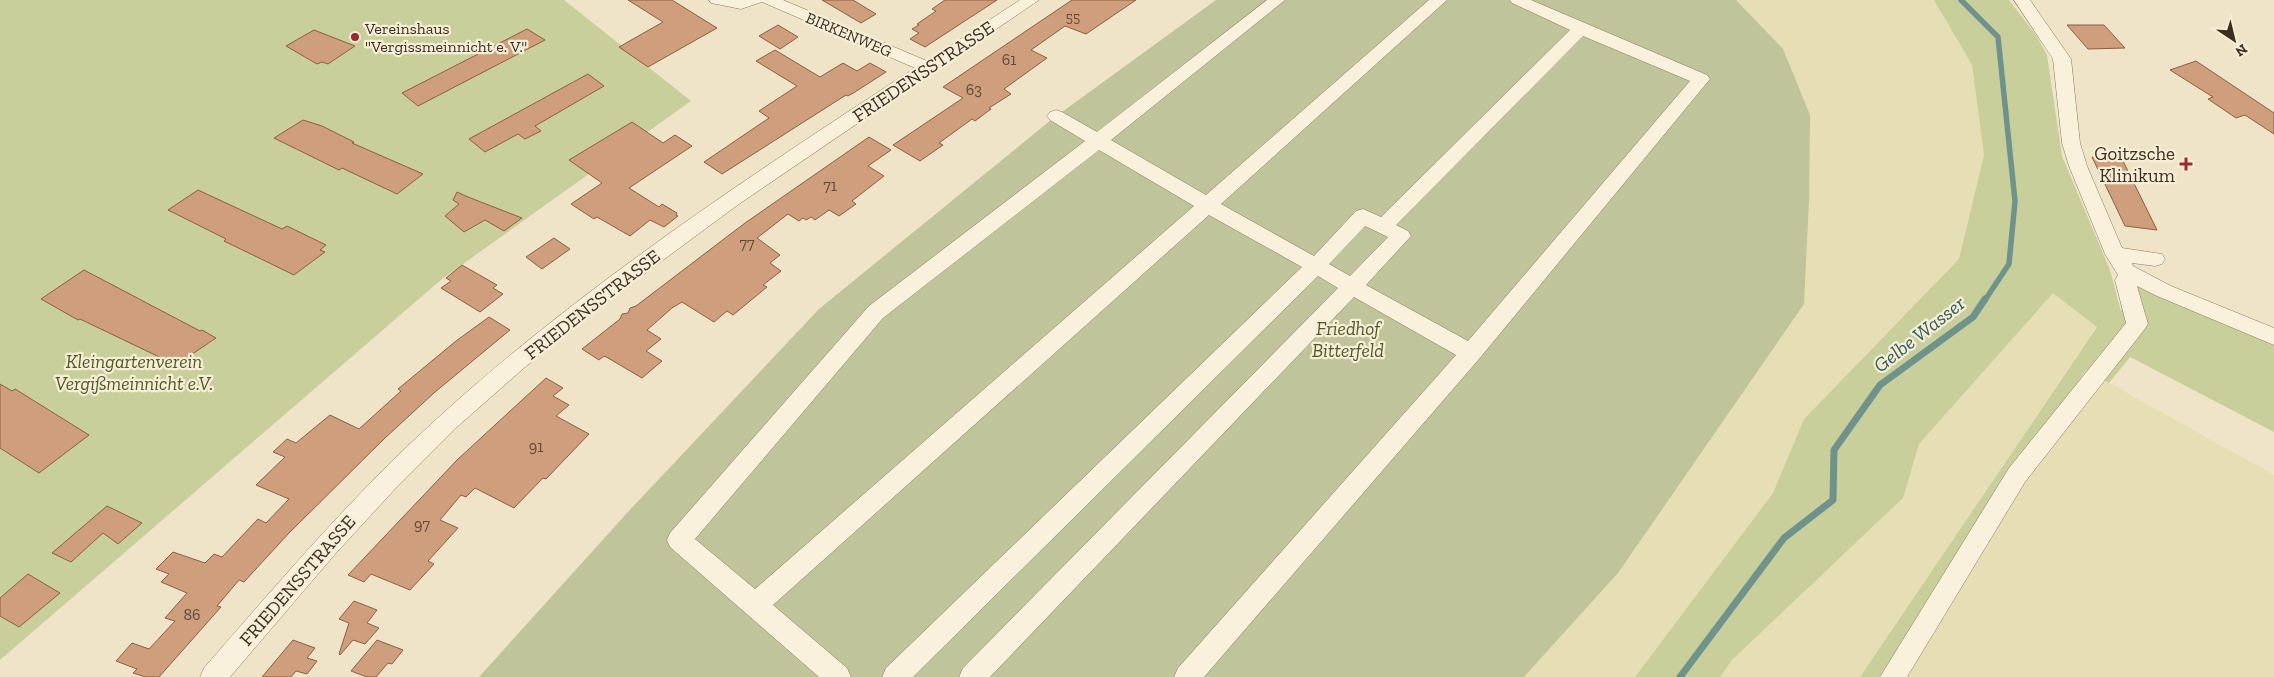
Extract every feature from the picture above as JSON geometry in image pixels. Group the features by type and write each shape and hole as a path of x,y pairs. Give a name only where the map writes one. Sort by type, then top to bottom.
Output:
{"street":[{"path":"717,0 742,4 755,0"},
{"name":"BIRKENWEG","path":"769,0 929,68"},
{"name":"FRIEDENSSTRASSE","path":"212,677 352,517 423,446 499,378 652,256 774,170 1031,0"},
{"path":"838,677 678,540 876,312 1277,0"},
{"path":"755,605 1439,0"},
{"path":"1187,677 1471,352 1701,80 1518,0"},
{"path":"2022,0 2062,59 2071,144 2114,254 2126,271 2173,289 2274,337"},
{"path":"1383,226 1581,29"},
{"path":"1056,116 1207,205 1471,352"},
{"path":"895,677 1316,266 1363,216 1401,236 1351,285 972,677"},
{"path":"2114,254 2155,259"},
{"path":"1893,677 2017,475 2137,324 2124,280 2133,275"}],"shaded area":[{"path":"1736,0 1934,0 1972,65 1984,155 1959,259 1804,419 1773,493 1635,677 1524,677 1618,573 1783,49"},
{"path":"2053,292 2097,326 1860,677 1720,677 1732,660 1903,498 1918,444"},
{"path":"2086,370 2274,475 2274,677 1882,677"}],"green space":[{"name":"Kleingartenverein Vergißmeinnicht e.V.","path":"0,0 564,0 691,101 442,279 0,660"},
{"name":"Friedhof Bitterfeld","path":"1216,0 1736,0 1783,49 1810,115 1809,200 1804,304 1618,573 1524,677 479,677 627,513 819,309 1051,120"},
{"path":"1934,0 2009,0 2036,35 2047,55 2062,156 2110,270 2121,311 2133,275 2274,337 2274,432 2130,357 2109,383 2086,370 1882,677 1860,677 2097,327 2053,293 1919,444 1903,498 1732,660 1720,677 1635,677 1773,493 1804,419 1959,259 1984,155 1972,65"}],"building":[{"path":"628,0 672,0 717,28 648,67 619,47 663,22"},
{"path":"822,0 853,0 876,14 861,23"},
{"path":"945,0 997,0 925,47 910,39 919,33 912,29 936,11 932,9"},
{"path":"1072,0 1136,0 1086,34 1065,26 1031,50 1047,58 1004,89 1011,94 989,108 991,109 975,121 972,119 939,143 943,145 920,161 893,145 963,98 943,87"},
{"path":"778,25 798,37 780,49 759,36"},
{"path":"2067,25 2104,25 2125,48 2088,49"},
{"path":"527,29 545,40 418,106 402,93"},
{"path":"314,30 355,46 328,64 322,62 317,64 286,46"},
{"path":"775,50 820,77 843,63 857,71 870,63 886,72 855,92 848,96 846,95 722,174 704,162 769,118 759,111 797,86 756,61"},
{"path":"2196,61 2274,113 2274,134 2245,115 2236,118 2208,99 2213,97 2170,70"},
{"path":"588,74 604,86 535,126 541,131 525,139 518,134 485,152 469,139"},
{"path":"303,120 322,126 354,142 352,143 423,174 397,194 342,168 339,170 274,138"},
{"path":"632,122 663,143 675,135 692,146 629,188 659,207 662,204 677,213 676,215 678,216 664,227 650,220 630,236 597,217 594,219 571,204 602,183 569,160"},
{"path":"869,137 891,150 868,166 884,176 852,201 856,204 839,216 829,210 815,220 811,217 806,220 803,218 799,221 788,214 757,238 780,255 770,263 781,271 763,285 767,287 733,315 727,311 714,322 682,302 672,308 647,330 661,339 646,351 662,361 642,378 604,356 599,360 582,349 620,319 622,314 628,313 630,308 636,306 745,223"},
{"path":"2092,157 2123,161 2157,230 2125,226"},
{"path":"198,190 282,229 287,226 326,245 320,250 325,252 294,275 224,241 226,239 168,210"},
{"path":"457,192 522,218 504,231 485,220 464,232 445,216 459,204 453,200"},
{"path":"554,238 570,249 542,269 526,257"},
{"path":"462,265 497,285 493,288 503,294 480,312 441,288 451,281 446,278"},
{"path":"84,270 216,338 176,365 80,319 78,320 41,299"},
{"path":"489,317 510,330 435,392 385,438 289,533 244,582 239,580 217,606 221,607 159,677 146,677 133,673 137,669 116,661 132,643 149,649 175,621 165,618 187,593 161,582 169,574 156,569 173,552 205,563 214,554 222,557 258,519 266,523 289,499 256,485 285,457 273,452 287,439 296,443 330,415 359,429 401,391 398,389 456,341"},
{"path":"546,378 563,388 553,396 569,405 556,416 589,434 546,479 543,478 514,508 475,488 466,497 461,495 440,520 458,528 428,561 434,564 410,590 371,574 364,582 348,575 457,460"},
{"path":"0,384 12,391 15,389 89,435 39,473 0,448"},
{"path":"107,506 142,523 118,544 103,533 71,562 52,553"},
{"path":"28,574 60,593 19,627 0,616 0,598"},
{"path":"354,601 377,610 367,623 379,628 365,644 353,640 340,655 349,623 339,619"},
{"path":"293,640 315,648 307,658 317,661 307,674 296,671 291,677 262,677"},
{"path":"377,640 403,650 392,664 388,663 376,677 367,677 351,671"}],"waterway":[{"name":"Gelbe Wasser","path":"1961,0 1998,37 2015,201 2009,264 1985,300"},
{"name":"Gelbe Wasser","path":"1680,677 1784,538 1833,500 1834,450 1880,385 1973,317 1985,299"}],"place":[{"name":"Vereinshaus \"Vergissmeinnicht e. V.\"","path":"355,37"},
{"name":"Goitzsche Klinikum","path":"2186,164"}]}
